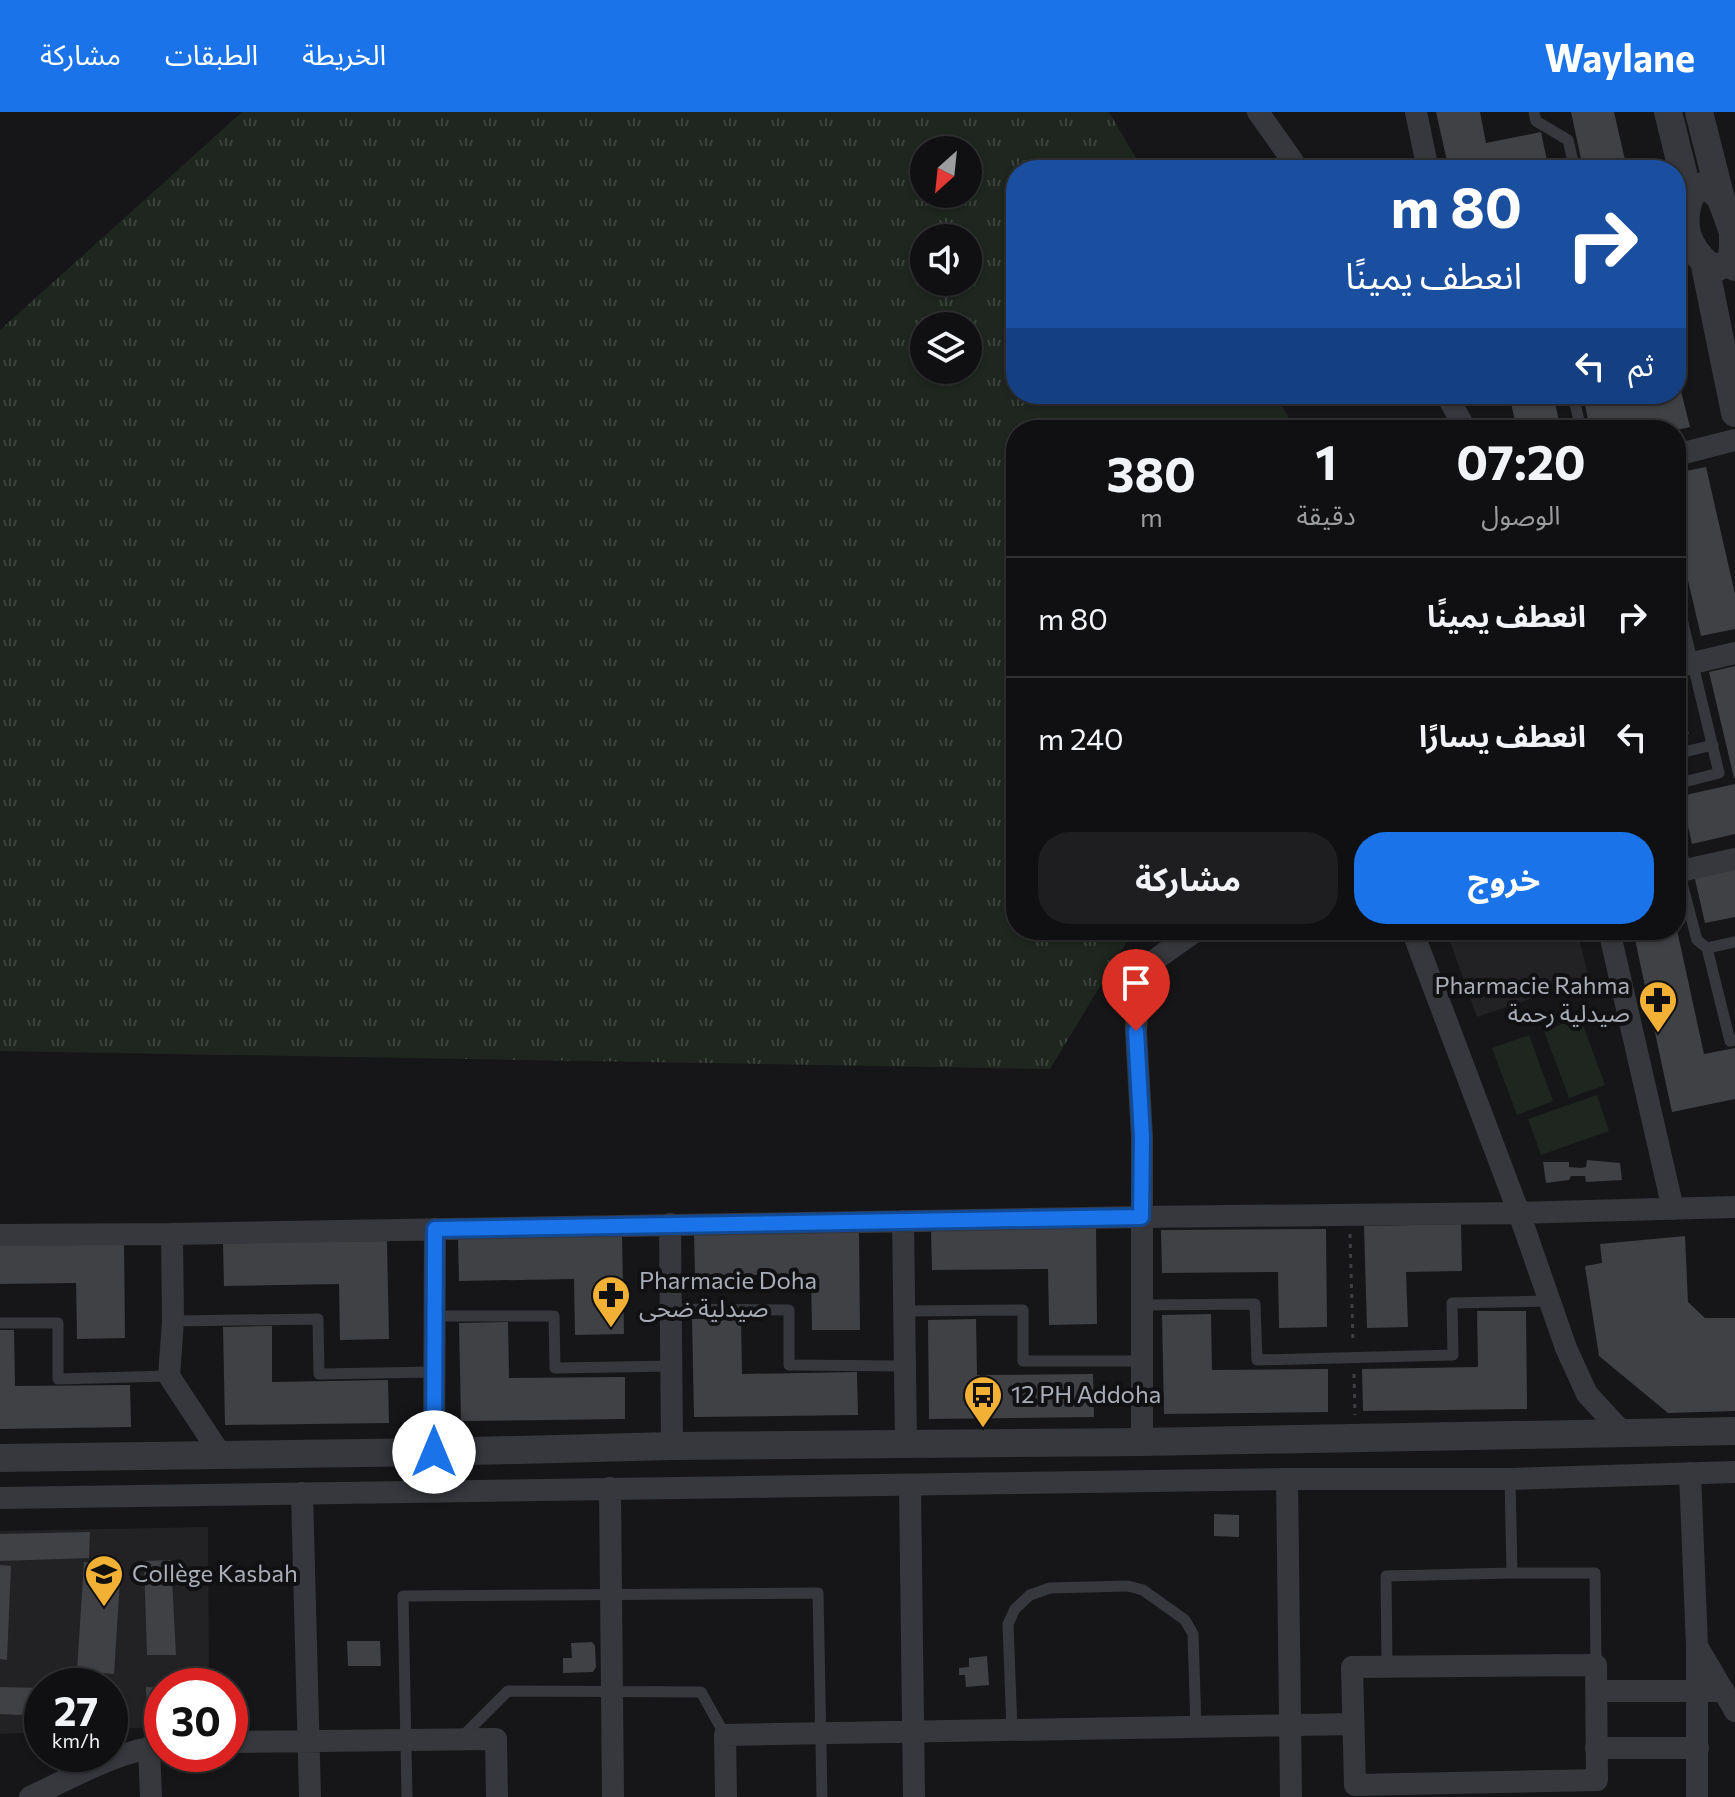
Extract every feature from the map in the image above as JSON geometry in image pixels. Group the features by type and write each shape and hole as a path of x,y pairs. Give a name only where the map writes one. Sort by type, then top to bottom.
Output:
{"street":[{"path":"1258,112 1292,160"},
{"path":"1416,112 1426,160"},
{"path":"1668,112 1677,160"},
{"path":"1686,226 1690,243 1709,266 1722,265 1734,254 1726,200 1699,112"},
{"path":"1686,197 1692,191 1705,187 1726,200"},
{"path":"1704,261 1735,413"},
{"path":"1686,452 1735,440"},
{"path":"1686,665 1735,653"},
{"path":"1686,870 1735,859"},
{"path":"1142,1442 1142,1137 1136,1031 1138,996 1148,967 1183,940"},
{"path":"1416,940 1519,1213 1566,1348 1587,1394 1624,1434"},
{"path":"1611,940 1673,1209"},
{"path":"0,1235 1519,1213 1735,1207"},
{"path":"903,1221 906,1445"},
{"path":"670,1224 672,1446"},
{"path":"434,1452 435,1229"},
{"path":"172,1234 173,1321 169,1376 221,1455"},
{"path":"0,1458 1735,1431"},
{"path":"0,1498 1287,1479 1510,1479 1735,1472"},
{"path":"1690,1473 1697,1646 1697,1797"},
{"path":"1287,1479 1291,1797"},
{"path":"910,1486 914,1797"},
{"path":"610,1488 613,1797"},
{"path":"302,1493 310,1797"},
{"path":"1697,1646 1735,1711"},
{"path":"1596,1665 1597,1780 1355,1785 1352,1667 1387,1666 1596,1665"},
{"path":"1597,1691 1724,1691"},
{"path":"726,1797 725,1735 1353,1724"},
{"path":"248,1742 496,1739 497,1797"},
{"path":"1596,1748 1698,1748"},
{"path":"30,1797 114,1759 144,1750"},
{"path":"151,1797 153,1772"}],"lane":[{"path":"1534,112 1536,121 1568,140 1573,160"},
{"path":"1686,668 1713,745 1719,773 1686,781"},
{"path":"1686,752 1713,745"},
{"path":"1686,893 1697,940 1707,948 1730,1041 1735,1040"},
{"path":"1707,948 1735,942"},
{"path":"1142,1305 1255,1304 1257,1360 1453,1355 1452,1303 1550,1301"},
{"path":"670,1309 789,1310 789,1365 906,1366"},
{"path":"905,1311 1023,1310 1023,1361 1142,1361"},
{"path":"434,1316 554,1316 555,1368 671,1366"},
{"path":"173,1321 318,1319 319,1374 434,1372"},
{"path":"0,1323 58,1323 58,1379 169,1376"},
{"path":"1510,1479 1512,1573"},
{"path":"1387,1666 1386,1576 1512,1573 1595,1573 1596,1665"},
{"path":"1012,1731 1008,1624 1015,1609 1030,1595 1050,1588 1128,1586 1143,1590 1185,1620 1193,1634 1196,1728"},
{"path":"407,1797 403,1596 818,1593 822,1797"},
{"path":"460,1740 508,1691 701,1692 725,1735"}],"path":[{"path":"1350,1215 1355,1438"}],"shaded area":[{"path":"1450,940 1579,940 1589,979 1477,1017"},
{"name":"Collège Kasbah","path":"208,1527 209,1668 144,1668 144,1728 128,1728 128,1668 24,1668 24,1733 0,1734 0,1531"}],"green space":[{"path":"242,112 1109,112 1137,160 1006,160 1006,404 1281,404 1290,420 1006,420 1006,940 1128,940 1050,1069 0,1051 0,330"},
{"path":"1580,1017 1605,1085 1569,1098 1544,1031"},
{"path":"1529,1035 1553,1101 1517,1115 1492,1048"},
{"path":"1597,1095 1609,1131 1541,1155 1528,1119"}],"building":[{"path":"1436,112 1480,112 1486,143 1541,132 1547,160 1447,160"},
{"path":"1571,112 1614,112 1625,160 1581,160"},
{"path":"1511,404 1555,404 1559,420 1515,420"},
{"path":"1585,404 1684,404 1690,427 1686,428 1686,420 1588,420"},
{"path":"1706,467 1735,594 1735,629 1701,636 1686,572 1686,471"},
{"path":"1735,666 1735,778 1734,778 1709,672"},
{"path":"1735,784 1735,834 1692,844 1686,818 1686,795"},
{"path":"1735,866 1735,917 1705,923 1694,875"},
{"path":"1635,940 1679,940 1704,1054 1735,1048 1735,1099 1672,1112"},
{"path":"1587,1160 1620,1163 1622,1180 1586,1182 1585,1176 1571,1176 1569,1180 1546,1183 1543,1162 1569,1162 1569,1167 1581,1168 1586,1167"},
{"path":"1461,1224 1462,1271 1406,1272 1408,1327 1367,1328 1364,1226"},
{"path":"1096,1226 1097,1324 1049,1325 1048,1269 932,1270 931,1228"},
{"path":"1326,1229 1327,1327 1279,1328 1278,1272 1162,1273 1161,1230"},
{"path":"859,1231 860,1330 812,1330 811,1274 695,1276 694,1233"},
{"path":"622,1236 624,1334 575,1335 574,1279 459,1281 458,1238"},
{"path":"1685,1236 1688,1302 1705,1318 1735,1318 1735,1411 1668,1413 1599,1356 1585,1266 1602,1263 1600,1244"},
{"path":"124,1240 125,1338 77,1339 76,1283 0,1284 0,1241"},
{"path":"387,1241 389,1339 340,1340 339,1284 224,1286 223,1243"},
{"path":"1477,1311 1526,1311 1527,1409 1363,1411 1362,1369 1478,1367"},
{"path":"1211,1314 1212,1370 1328,1369 1328,1412 1164,1414 1162,1315"},
{"path":"741,1318 742,1374 857,1372 858,1415 694,1417 692,1319"},
{"path":"976,1319 977,1375 1093,1374 1094,1417 929,1419 928,1320"},
{"path":"508,1322 509,1378 625,1377 625,1419 461,1421 459,1323"},
{"path":"272,1326 272,1382 388,1380 389,1423 225,1425 223,1327"},
{"path":"0,1330 14,1330 15,1386 130,1385 131,1427 0,1429"},
{"path":"1214,1514 1239,1515 1239,1537 1214,1536"},
{"path":"90,1532 89,1558 0,1561 0,1534"},
{"path":"171,1560 176,1655 147,1655 144,1561"},
{"path":"84,1562 121,1564 114,1668 77,1668"},
{"path":"0,1565 11,1566 7,1660 0,1659"},
{"path":"347,1641 380,1641 381,1666 348,1666"},
{"path":"592,1642 596,1667 593,1672 563,1673 563,1658 572,1658 571,1643"},
{"path":"987,1656 989,1685 966,1687 965,1675 959,1675 959,1668 969,1667 969,1658"},
{"path":"0,1687 24,1688 24,1715 0,1714"}],"place":[{"name":"Pharmacie Rahma صيدلية رحمة","path":"1658,1034"},
{"name":"Pharmacie Doha صيدلية ضحى","path":"611,1329"},
{"name":"12 PH Addoha","path":"983,1429"},
{"name":"Collège Kasbah","path":"104,1608"}],"route":[{"path":"434,1452 435,1229 1141,1217 1142,1137 1136,1031"}]}
